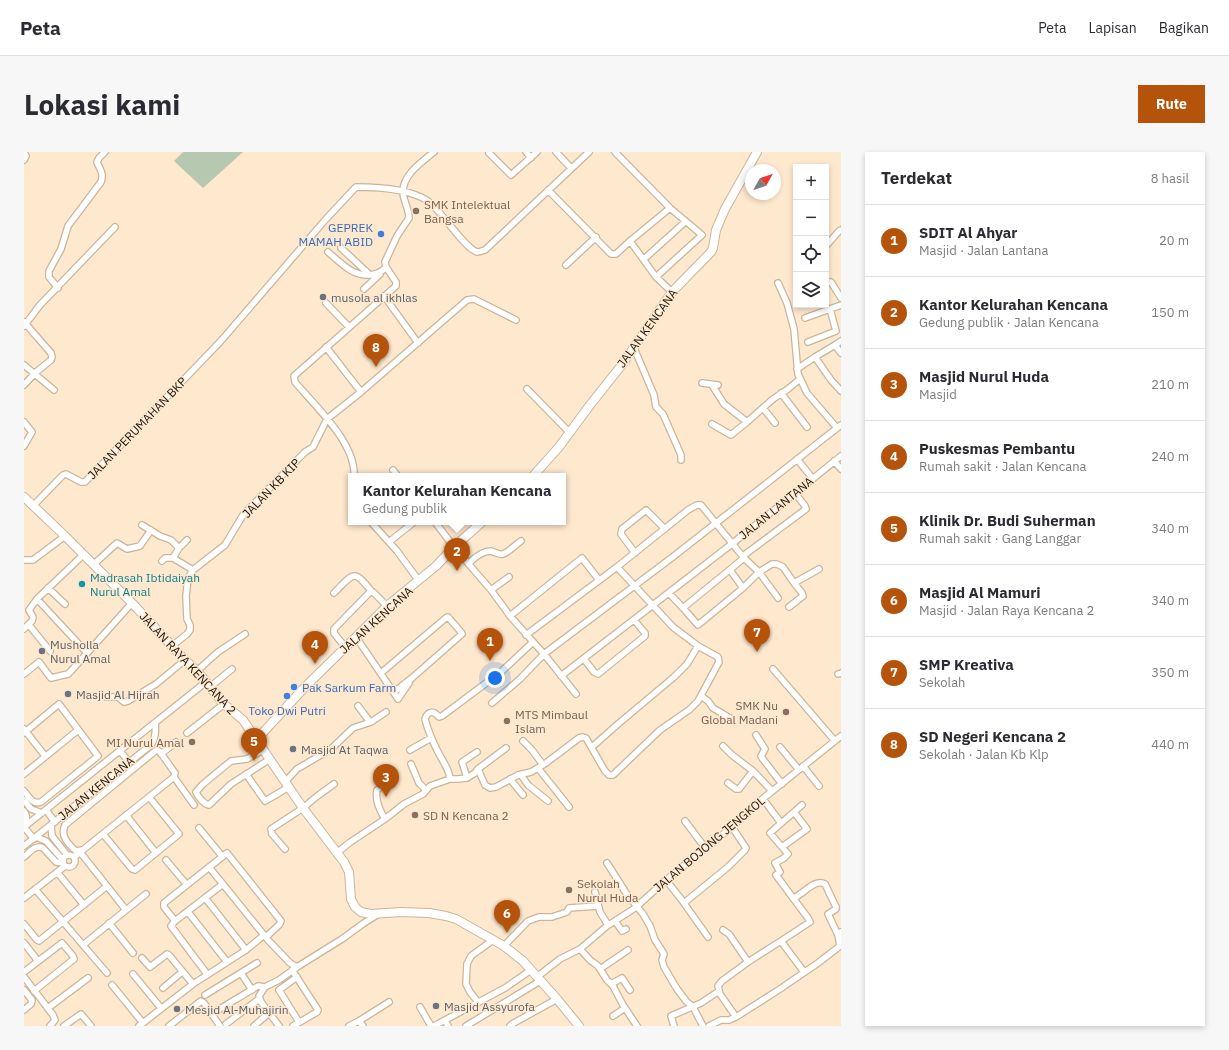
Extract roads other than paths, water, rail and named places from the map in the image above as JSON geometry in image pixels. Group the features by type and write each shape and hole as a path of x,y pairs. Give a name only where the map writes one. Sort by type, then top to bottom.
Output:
{"street":[{"path":"24,152 26,154 24,160"},
{"path":"58,288 49,277 49,271 59,254 68,226 101,182 103,176 102,170 97,162 105,152"},
{"path":"354,473 355,468 350,452 343,440 293,379 294,374 394,288 396,284 395,279 386,267 385,262 395,240 410,218 403,192 407,177 434,152"},
{"path":"526,152 531,158"},
{"path":"489,153 511,175 537,152"},
{"path":"556,152 571,168"},
{"path":"403,192 428,201 465,242 473,250 478,252 485,250 589,152"},
{"path":"615,152 670,208 702,235 656,277"},
{"name":"JALAN KENCANA","path":"536,473 570,433 634,348 672,292 706,258 713,248 716,230 725,209 757,152"},
{"name":"JALAN PERUMAHAN BKP","path":"33,506 63,475 66,474 81,482 86,482 220,342 320,225 356,187 372,187 403,192"},
{"path":"548,190 613,254 616,254 670,208"},
{"path":"644,260 685,222"},
{"path":"24,385 52,357 51,352 25,324 40,306 115,227"},
{"path":"829,243 841,230"},
{"path":"566,265 596,237"},
{"path":"630,241 656,277 672,292"},
{"path":"341,248 370,275"},
{"path":"328,252 350,270 358,274 370,275 382,272"},
{"path":"364,289 386,267"},
{"path":"829,282 831,282 841,298"},
{"name":"JALAN LANTANA","path":"492,703 520,679 544,654 674,556 839,426 808,394 800,379 797,369 794,329 788,303 778,283"},
{"path":"384,296 418,343"},
{"path":"327,419 361,392 467,300 474,298 516,320"},
{"path":"326,303 349,327"},
{"path":"806,318 841,305"},
{"path":"808,342 836,331 830,309"},
{"path":"797,369 841,341"},
{"path":"835,345 841,353"},
{"path":"326,347 361,392"},
{"path":"634,348 654,395 656,407 663,414 681,455 681,460"},
{"path":"815,357 841,391"},
{"path":"24,365 54,390"},
{"path":"712,424 731,435 800,379"},
{"path":"702,383 715,385 724,404 747,422"},
{"path":"526,389 570,433"},
{"path":"781,393 807,427"},
{"path":"763,408 775,423"},
{"name":"JALAN KB KIP","path":"193,570 225,545 238,522 248,509 305,452 313,447 327,419"},
{"path":"24,422 32,432 24,446"},
{"name":"JALAN LANTANA","path":"526,635 617,567 697,504 701,505 732,543 841,456"},
{"path":"797,459 813,479"},
{"path":"834,462 841,468"},
{"path":"683,608 744,557 806,509 795,493"},
{"name":"JALAN RAYA KENCANA 2","path":"24,497 132,603 185,660 197,670 224,704 243,720 303,808 338,852 349,872 350,893 353,903 361,912 367,914 401,912 429,913 446,916 456,920 504,946 523,961 579,1026"},
{"path":"635,553 621,534 622,529 646,510 665,529"},
{"path":"142,525 171,540 179,548"},
{"path":"374,525 389,542 419,581"},
{"path":"389,542 410,525"},
{"path":"437,525 491,590 510,616 544,654 576,694"},
{"name":"JALAN KENCANA","path":"257,739 345,647 388,606 436,566 475,525"},
{"path":"93,565 117,543 127,549 140,546 150,530"},
{"path":"24,560 33,560 65,536"},
{"path":"173,558 179,548 187,540"},
{"path":"469,563 476,557 487,552 499,554 504,553 520,541"},
{"path":"561,676 653,606 732,543 759,572 778,598"},
{"path":"50,651 26,627 33,619 29,610 48,588 84,555"},
{"path":"162,561 165,558 173,558 193,570 188,578 186,590 186,611 190,630 172,646"},
{"path":"510,616 582,558 599,580"},
{"path":"669,593 698,625 743,588 759,572 772,564 777,564 784,569 803,596 788,607"},
{"path":"478,769 485,785 490,788 496,787 510,779 531,772 579,738 583,737 586,738 592,747 605,771 609,776 613,775 660,730 689,710 701,696 712,678 720,660 718,657 698,646 673,627 617,567"},
{"path":"794,583 819,569"},
{"path":"730,570 743,588"},
{"path":"334,593 350,578 358,576 372,592 388,606"},
{"path":"491,590 509,577"},
{"path":"48,588 66,604"},
{"path":"345,647 334,633 334,629 372,592"},
{"path":"37,599 87,653"},
{"path":"24,674 39,662 51,678 68,674 132,603"},
{"path":"356,637 398,699 412,678 462,634 448,617 446,617 381,673"},
{"path":"584,659 597,674 610,664 645,636 645,633 634,620"},
{"path":"197,670 218,652 245,634"},
{"path":"450,778 449,771 431,738 425,719 428,714 433,712 440,717 442,716 501,672 533,642"},
{"path":"592,747 674,677 687,664 698,646"},
{"path":"106,697 118,697 124,702 128,701 156,684 185,660"},
{"name":"JALAN KENCANA","path":"24,846 30,832 45,812 155,723 208,684 232,669"},
{"path":"772,669 835,742"},
{"path":"701,696 708,701 713,708 730,718"},
{"path":"24,791 33,802 42,802 97,758 98,755 59,704 57,704 25,731 45,756"},
{"path":"187,734 224,704"},
{"path":"358,706 370,722"},
{"path":"246,774 265,801 287,785 297,769 331,749 353,728 370,722 386,712"},
{"name":"JALAN KENCANA","path":"30,832 53,822 153,742 155,723"},
{"path":"24,774 78,730"},
{"path":"756,735 765,749 761,756 762,758 782,784"},
{"name":"JALAN BOJONG JENGKOL","path":"536,976 560,959 580,949 608,925 637,907 666,880 706,849 772,791 841,736"},
{"path":"410,750 431,738"},
{"path":"523,741 532,750 540,766 569,807"},
{"path":"161,754 176,742"},
{"path":"723,746 753,771 772,791"},
{"path":"780,747 819,786"},
{"path":"338,852 404,804 420,796 433,784 450,778 467,778 506,748"},
{"path":"24,898 57,872 64,861 71,855 74,857 81,851 103,834 126,815 174,777 176,773 157,750 65,825 62,831 63,835 72,847 76,851 81,851 126,910"},
{"path":"263,750 247,759 231,761 203,784 196,792 197,795 207,805 209,805 231,784 270,759"},
{"path":"120,751 129,762"},
{"path":"467,778 462,762 478,752"},
{"path":"411,764 419,783 426,790"},
{"path":"728,783 736,789 739,789 753,771"},
{"path":"521,775 528,785 548,801"},
{"path":"174,777 194,805"},
{"path":"510,779 523,795"},
{"path":"285,849 272,834 271,829 303,808 334,784"},
{"path":"383,785 377,790 376,794 380,809 385,819"},
{"path":"103,834 134,870 156,853 179,834 149,797"},
{"path":"763,799 782,823"},
{"path":"24,800 31,809 45,812 53,822 52,836 68,868 73,867 76,863 74,857"},
{"path":"736,1017 719,991 718,986 720,983 748,962 810,922 776,875 780,872 775,863 788,855 770,833 802,805"},
{"path":"24,811 30,832 46,841 64,861"},
{"path":"782,847 807,829 794,812"},
{"path":"126,815 156,853"},
{"path":"685,821 706,849"},
{"path":"684,903 728,867 745,850 746,848 732,827"},
{"path":"199,828 222,856"},
{"path":"24,857 34,849 41,847 56,862 64,861"},
{"path":"112,985 141,1025 192,984 246,950 280,925 281,921 226,853 164,903 164,907 175,921"},
{"path":"166,860 187,885"},
{"path":"607,863 626,893 650,926 655,940 664,954 662,962 677,989 686,1001 693,1007 703,1026"},
{"path":"209,867 294,969 296,977 318,1010 293,1026"},
{"path":"57,872 84,905"},
{"path":"666,880 708,937"},
{"path":"709,1026 721,1020 729,1020 736,1017 840,946 839,934 828,914 836,909 836,907 825,884 821,882 807,888 803,893 793,898"},
{"path":"207,974 171,928 171,925 223,884"},
{"path":"24,924 36,940 39,941 107,886"},
{"path":"35,889 107,973"},
{"path":"595,892 598,906 608,925"},
{"path":"83,945 146,894"},
{"path":"206,898 246,950"},
{"path":"504,946 528,921 552,917 567,912 569,908 598,906"},
{"path":"188,912 227,962"},
{"path":"279,1026 259,999 260,993 265,987 279,980 379,914"},
{"path":"615,921 622,931 626,929"},
{"path":"109,924 133,952"},
{"path":"723,930 729,934 748,962"},
{"path":"478,1002 466,984 467,964 471,956 493,940"},
{"path":"782,941 804,972"},
{"path":"24,972 62,943 74,957 34,991"},
{"path":"24,944 38,961"},
{"path":"580,949 600,969 637,1026"},
{"path":"600,969 628,950"},
{"path":"142,958 150,967 167,954 192,984"},
{"path":"205,994 258,963"},
{"path":"163,988 182,972"},
{"path":"241,973 252,990"},
{"path":"133,974 161,1008"},
{"path":"420,1007 432,1026 505,988 536,976"},
{"path":"466,1026 536,976"},
{"path":"24,977 53,1015 55,1020 50,1026"},
{"path":"296,977 279,990 299,1022"},
{"path":"48,1008 88,978"},
{"path":"611,984 622,978 630,990"},
{"path":"218,1010 258,986 265,987"},
{"path":"24,990 32,1002 24,1010"},
{"path":"674,1026 671,1016 693,1007 719,991"},
{"path":"211,1026 221,1024 259,999"},
{"path":"510,1026 557,999"},
{"path":"169,1026 201,1001 221,1024"},
{"path":"350,1026 361,1023 389,1002"},
{"path":"613,1016 625,1008"},
{"path":"254,1026 269,1013"},
{"path":"64,1026 81,1014 91,1026"},
{"path":"445,1020 448,1026"}],"place":[{"name":"SMK Intelektual Bangsa","path":"416,211"},
{"name":"GEPREK MAMAH ABID","path":"381,234"},
{"name":"musola al ikhlas","path":"323,297"},
{"name":"SD Negeri Kencana 2","path":"376,367"},
{"name":"Kantor Kelurahan Kencana","path":"457,571"},
{"name":"Madrasah Ibtidaiyah Nurul Amal","path":"82,584"},
{"name":"Musholla Nurul Amal","path":"42,651"},
{"name":"SMP Kreativa","path":"757,652"},
{"name":"SDIT Al Ahyar","path":"490,661"},
{"name":"Puskesmas Pembantu","path":"315,664"},
{"name":"Pak Sarkum Farm","path":"294,687"},
{"name":"Masjid Al Hijrah","path":"68,694"},
{"name":"Toko Dwi Putri","path":"287,696"},
{"name":"SMK Nu Global Madani","path":"786,712"},
{"name":"MTS Mimbaul Islam","path":"507,721"},
{"name":"MI Nurul Amal","path":"192,742"},
{"name":"Masjid At Taqwa","path":"293,749"},
{"name":"Klinik Dr. Budi Suherman","path":"254,761"},
{"name":"Masjid Nurul Huda","path":"386,797"},
{"name":"SD N Kencana 2","path":"415,815"},
{"name":"Sekolah Nurul Huda","path":"569,890"},
{"name":"Masjid Al Mamuri","path":"507,933"},
{"name":"Masjid Assyurofa","path":"436,1006"},
{"name":"Mesjid Al-Muhajirin","path":"177,1009"}]}
